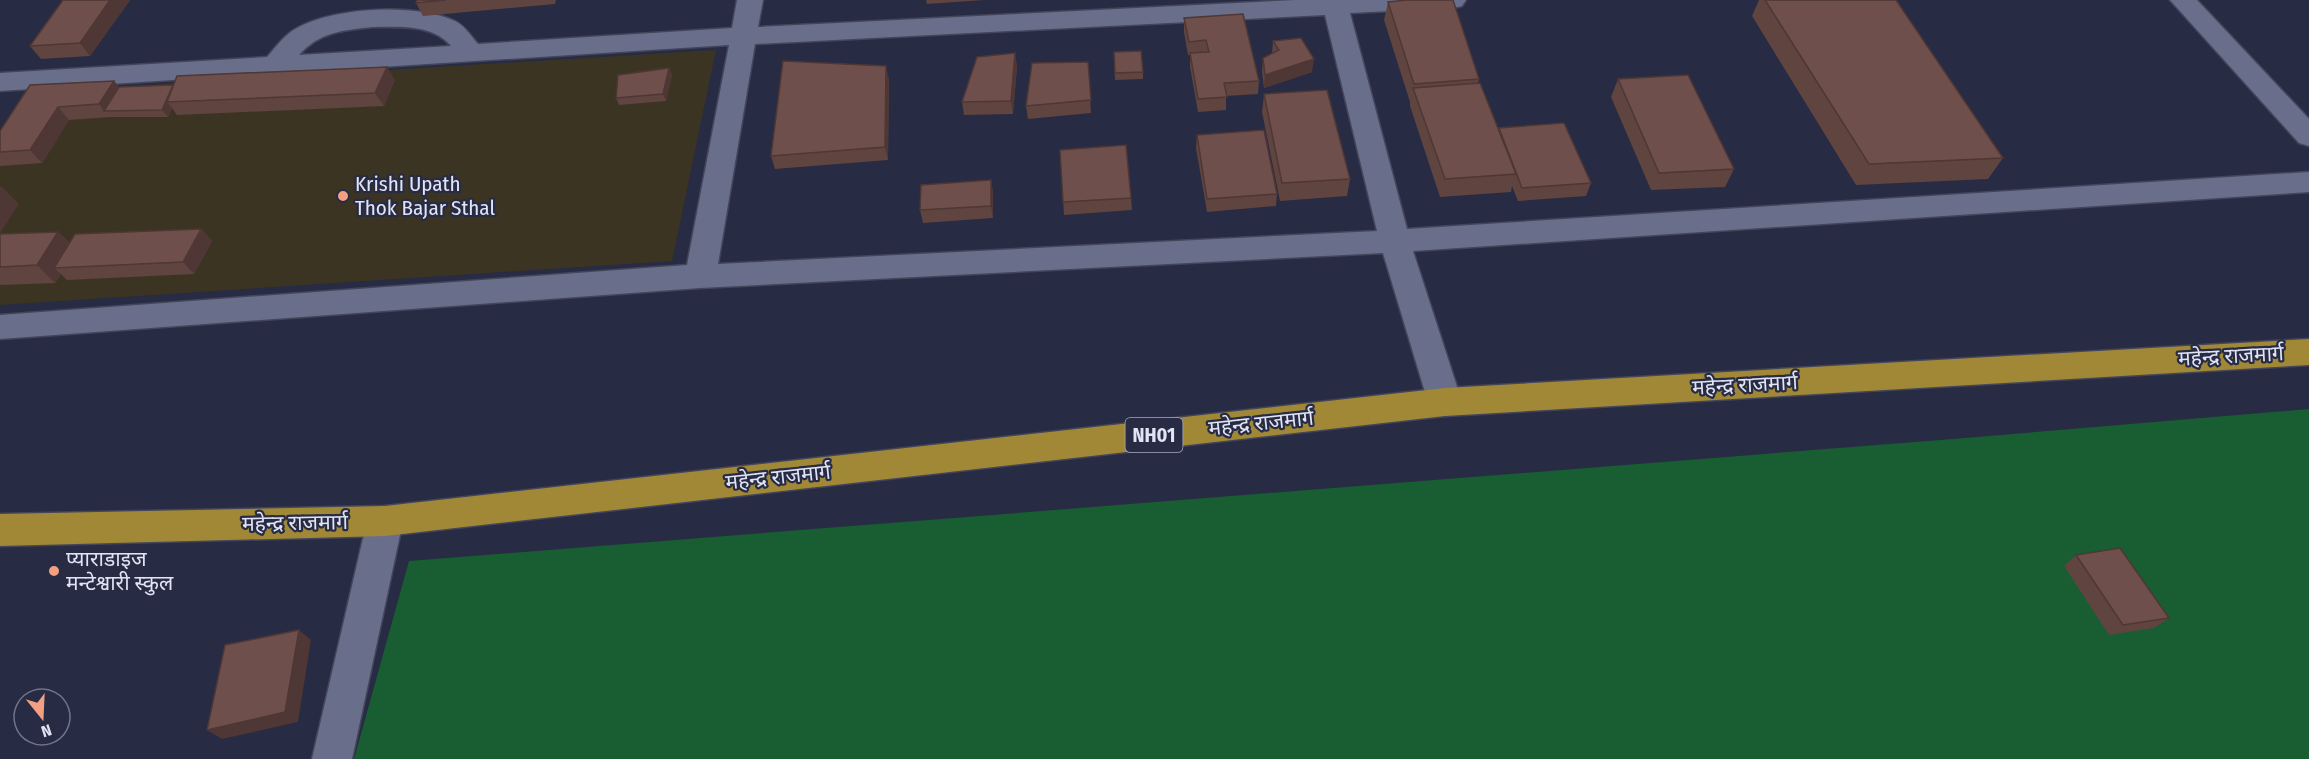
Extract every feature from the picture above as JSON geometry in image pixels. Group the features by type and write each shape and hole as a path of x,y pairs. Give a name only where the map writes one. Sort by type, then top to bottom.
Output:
{"highway":[{"name":"महेन्द्र राजमार्ग","path":"0,530 385,521 1445,402 2309,352"}],"street":[{"path":"700,276 750,0"},
{"path":"0,82 744,36 1335,3 1453,0"},
{"path":"2183,0 2309,136"},
{"path":"1335,3 1395,241 1445,402"},
{"path":"275,65 303,35 316,28 361,20 414,18 447,27 471,53"},
{"path":"0,327 700,276 1395,241 2309,182"},
{"path":"332,759 385,521"}],"shaded area":[{"name":"Krishi Upath Thok Bajar Sthal","path":"716,50 672,261 0,305 0,132 30,92"}],"green space":[{"path":"2309,409 2309,759 354,759 409,561"}],"building":[{"path":"63,0 110,0 80,43 30,46"},
{"path":"417,0 446,0 416,3"},
{"path":"1453,0 1479,79 1414,84 1388,2"},
{"path":"1765,0 1896,0 2003,158 1869,164"},
{"path":"1243,14 1259,81 1224,83 1227,97 1198,99 1190,53 1209,52 1206,40 1189,42 1184,18"},
{"path":"1301,38 1314,59 1265,75 1263,58 1279,50 1273,41"},
{"path":"1141,51 1143,72 1115,73 1114,52"},
{"path":"1015,53 1011,101 962,102 977,57"},
{"path":"783,61 886,66 885,147 771,156"},
{"path":"1088,62 1091,100 1026,106 1032,63"},
{"path":"387,67 375,93 167,102 177,76"},
{"path":"669,68 663,94 616,98 618,75"},
{"path":"1688,75 1734,169 1659,173 1618,79"},
{"path":"114,81 99,104 58,107 30,150 0,152 0,131 30,85"},
{"path":"1480,83 1516,174 1445,179 1413,88"},
{"path":"173,85 162,110 104,111 119,87"},
{"path":"1327,90 1350,179 1282,183 1264,94"},
{"path":"1564,123 1591,183 1522,188 1499,128"},
{"path":"1264,130 1277,194 1207,199 1197,135"},
{"path":"1126,145 1131,198 1063,202 1060,150"},
{"path":"991,180 991,206 920,210 921,185"},
{"path":"201,229 183,262 54,268 75,234"},
{"path":"58,232 37,265 0,267 0,234"},
{"path":"2120,548 2169,618 2123,625 2076,555"},
{"path":"299,630 285,712 207,730 225,645"}],"place":[{"name":"Krishi Upath Thok Bajar Sthal","path":"343,196"},
{"name":"प्याराडाइज मन्टेश्वारी स्कुल","path":"54,571"}]}
